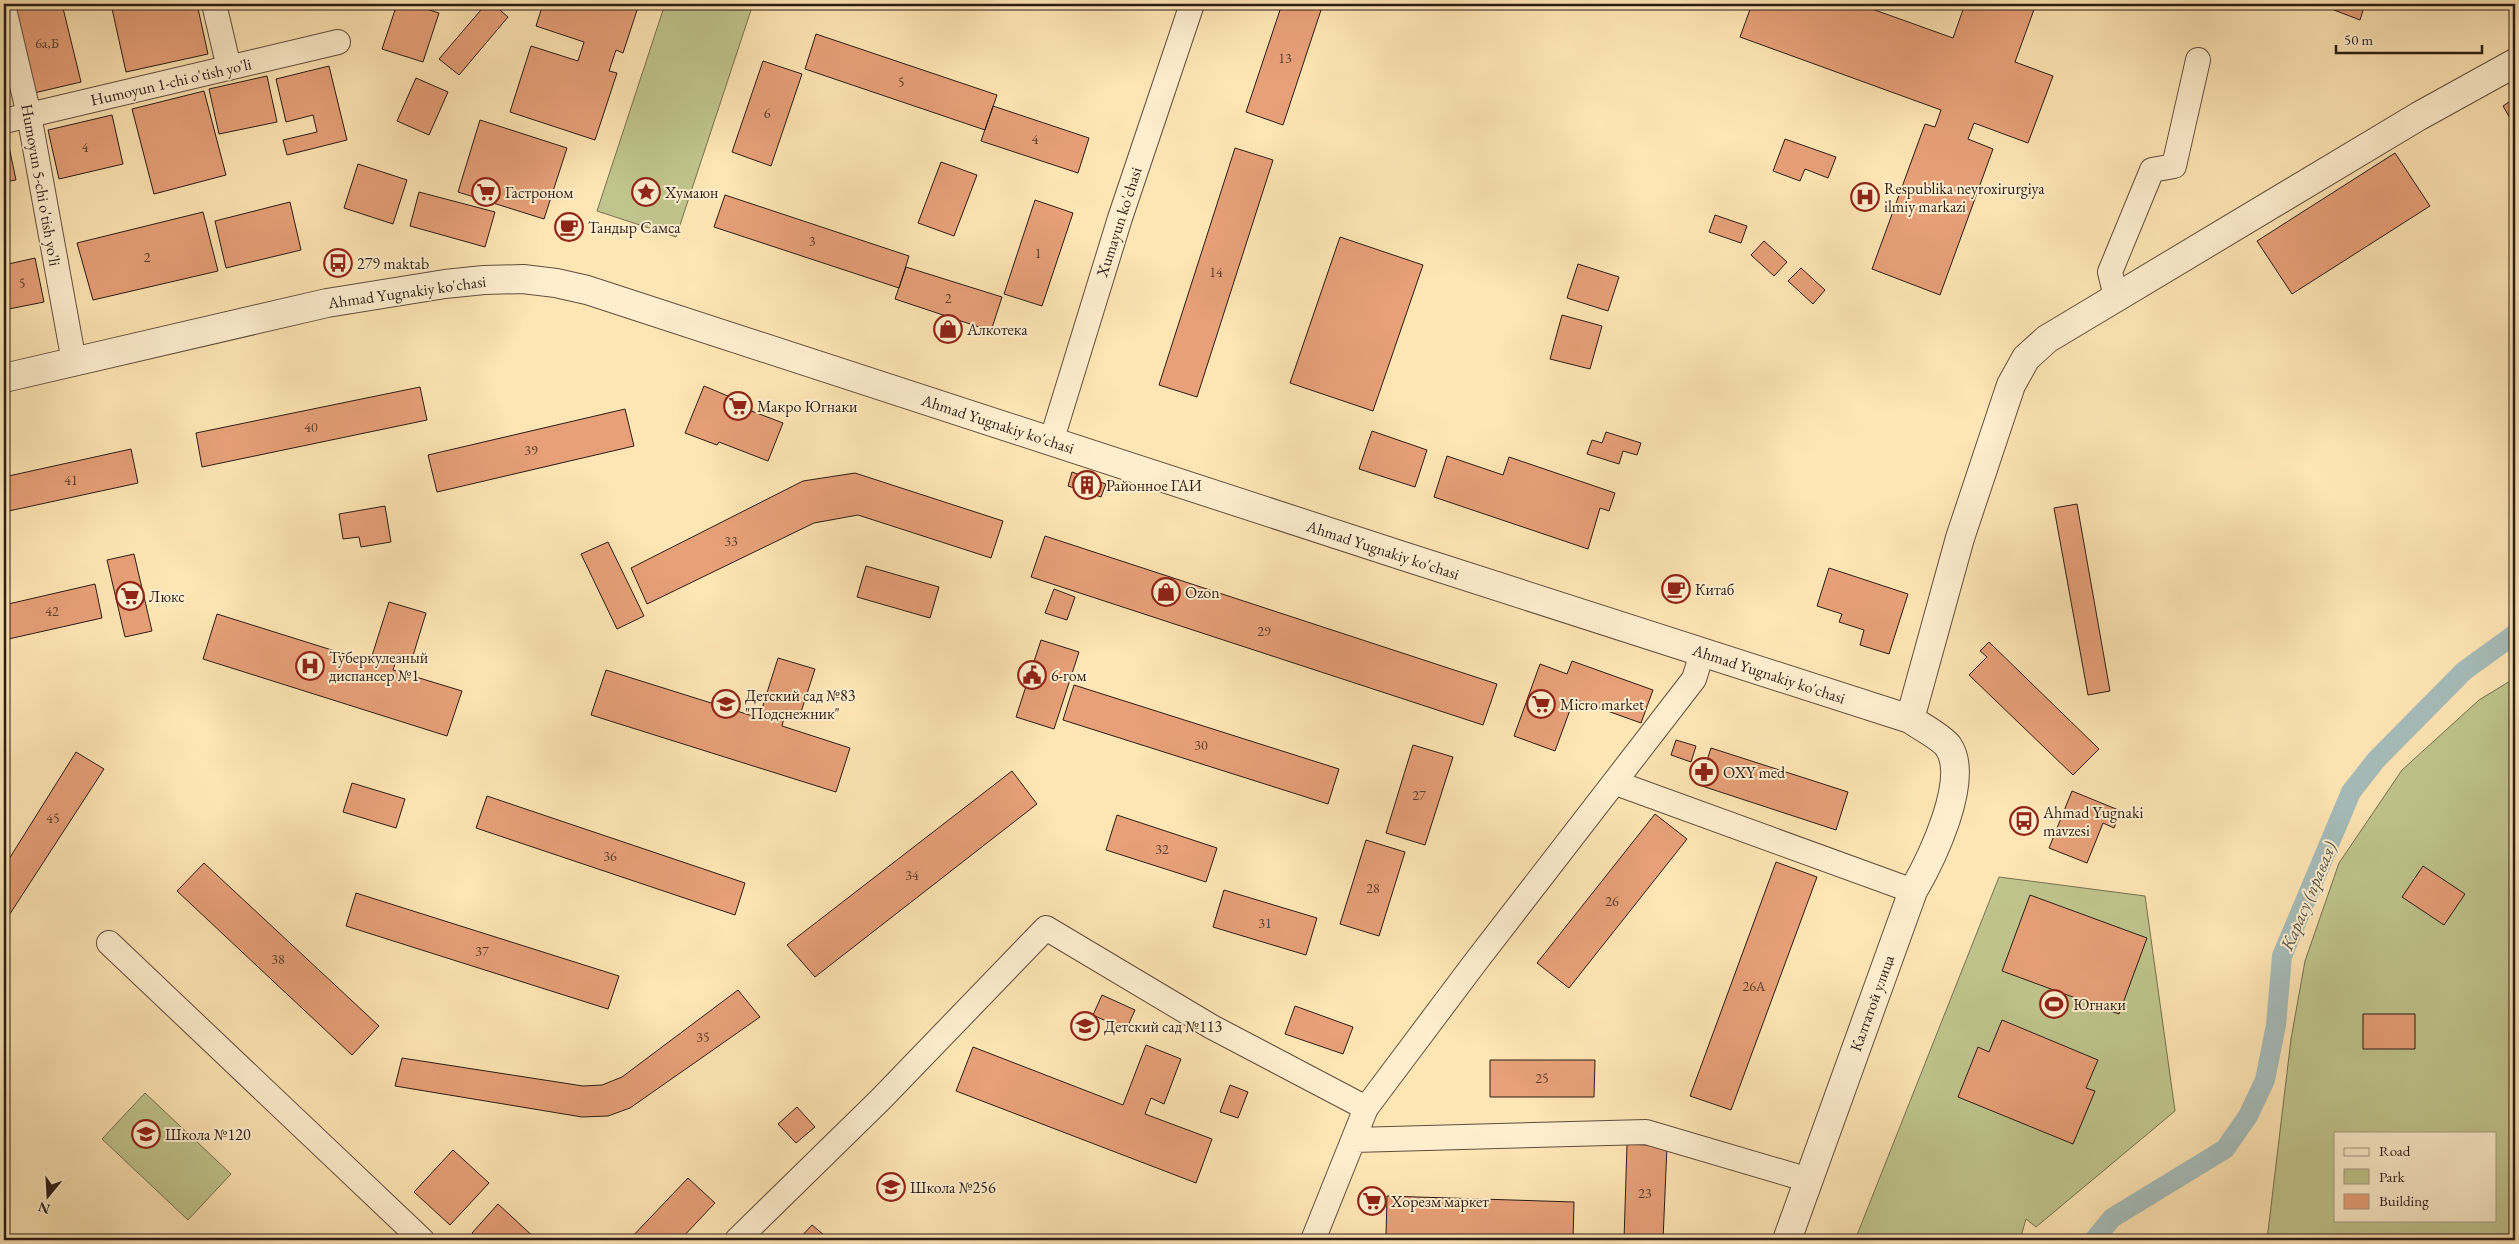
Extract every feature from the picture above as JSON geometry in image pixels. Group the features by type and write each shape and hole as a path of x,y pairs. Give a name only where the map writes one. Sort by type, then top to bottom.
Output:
{"street":[{"path":"214,4 229,68"},
{"name":"Xumayun ko'chasi","path":"1051,442 1120,218 1192,4"},
{"name":"Humoyun 5-chi o'tish yo'li","path":"4,9 30,115 74,362"},
{"name":"Humoyun 1-chi o'tish yo'li","path":"4,121 338,42"},
{"path":"2116,297 2110,272 2152,170 2174,166 2198,60"},
{"path":"1910,719 1960,538 2015,375 2026,358 2040,345 2116,297 2419,116 2515,63"},
{"name":"Ahmad Yugnakiy ko'chasi","path":"4,378 327,303 445,284 484,280 524,279 587,290 1910,719 1947,746 1956,767"},
{"path":"1313,1240 1366,1108 1474,964 1616,783 1694,678 1702,653"},
{"name":"Калтатой улица","path":"1787,1240 1913,891 1927,867 1948,811 1956,767"},
{"path":"1616,783 1913,891"},
{"path":"737,1240 881,1099 1046,928 1212,1027 1366,1108"},
{"path":"109,943 422,1240"},
{"path":"1354,1140 1646,1132 1809,1180"}],"green space":[{"path":"665,4 753,4 676,237 597,211"},
{"path":"2515,678 2515,1240 2267,1240 2291,1039 2305,961 2339,863 2402,770 2479,700"},
{"name":"Югнаки","path":"1999,877 2145,896 2175,1111 2036,1227 2026,1219 2020,1240 1855,1240"},
{"path":"145,1093 231,1174 188,1220 102,1139"}],"building":[{"path":"12,4 62,4 81,82 34,93"},
{"path":"111,4 197,4 208,54 126,72"},
{"path":"243,4 262,4 244,7"},
{"path":"397,4 411,4 439,13 423,62 382,49"},
{"path":"486,4 493,4 508,17 459,75 439,59"},
{"path":"543,4 639,4 623,53 616,50 609,71 617,73 595,140 510,112 531,46 578,61 584,42 536,26"},
{"path":"1083,4 1100,4 1098,9"},
{"path":"1282,4 1323,4 1283,125 1246,112"},
{"path":"1752,4 1858,4 1953,38 1965,4 2036,4 2015,62 2053,76 2028,143 1974,123 1968,139 1993,149 1940,295 1872,269 1925,124 1935,127 1941,110 1740,37"},
{"path":"2336,4 2365,4 2360,20 2334,10"},
{"path":"2470,4 2482,4 2480,9"},
{"path":"816,34 997,95 985,130 805,69"},
{"path":"763,61 802,74 771,166 732,152"},
{"path":"329,66 347,140 287,155 283,140 317,132 313,115 286,122 276,79"},
{"path":"267,76 277,122 219,134 209,89"},
{"path":"416,78 448,92 429,135 397,121"},
{"path":"204,91 226,175 154,194 132,109"},
{"path":"2515,98 2515,127 2503,106"},
{"path":"993,106 1089,138 1078,173 981,141"},
{"path":"112,115 123,164 59,179 48,130"},
{"path":"480,120 567,148 544,219 458,192"},
{"path":"7,137 16,180 4,182 4,138"},
{"path":"1785,139 1836,157 1828,178 1805,169 1800,181 1773,171"},
{"path":"1235,148 1273,160 1197,397 1159,385"},
{"path":"2395,153 2430,206 2292,294 2257,241"},
{"path":"941,162 977,175 954,236 918,223"},
{"path":"358,164 407,180 393,224 344,208"},
{"path":"419,192 495,212 485,247 410,226"},
{"path":"725,195 909,256 899,288 714,227"},
{"path":"1035,200 1073,213 1042,306 1004,294"},
{"path":"290,202 301,250 226,268 215,221"},
{"path":"203,212 218,271 93,300 77,243"},
{"path":"1715,215 1747,226 1741,243 1709,232"},
{"path":"1340,237 1423,265 1373,411 1290,383"},
{"path":"1764,241 1787,262 1774,276 1751,255"},
{"path":"35,258 44,302 4,310 4,265"},
{"path":"1578,264 1619,277 1608,311 1567,298"},
{"path":"906,267 1002,297 991,331 895,299"},
{"path":"1801,268 1825,290 1813,304 1788,281"},
{"path":"1562,315 1602,326 1590,369 1550,359"},
{"path":"704,386 735,399 733,404 783,423 768,461 719,442 717,445 685,433"},
{"path":"420,387 427,420 202,467 196,433"},
{"path":"625,409 634,446 437,492 428,455"},
{"path":"1372,431 1427,450 1415,487 1359,469"},
{"path":"1606,432 1641,443 1637,455 1623,451 1619,464 1587,454 1592,440 1602,443"},
{"path":"131,449 138,483 4,512 4,477"},
{"path":"1447,456 1503,475 1509,457 1615,493 1609,511 1600,508 1588,549 1434,497"},
{"name":"Районное ГАИ","path":"1072,472 1106,484 1101,497 1068,486"},
{"path":"855,473 1003,521 991,558 858,515 814,523 647,604 631,568 803,481"},
{"path":"2077,504 2110,691 2088,695 2054,508"},
{"path":"385,506 391,542 361,547 359,537 343,539 339,514"},
{"path":"1045,536 1497,684 1483,725 1031,577"},
{"path":"608,542 644,616 617,629 581,554"},
{"path":"134,554 152,631 125,637 107,560"},
{"path":"866,566 939,587 930,618 857,597"},
{"path":"1829,568 1908,594 1889,654 1860,645 1864,630 1839,622 1842,614 1817,606"},
{"path":"95,584 102,618 4,640 4,605"},
{"path":"1054,589 1075,597 1067,620 1045,613"},
{"name":"Туберкулезный диспансер №1","path":"389,602 426,613 412,659 398,654 393,670 462,691 447,736 203,659 217,614 370,662"},
{"path":"1041,640 1079,652 1054,729 1016,717"},
{"path":"1989,642 2099,749 2073,775 1969,675 1987,657 1980,651"},
{"path":"778,658 815,669 800,715 786,710 782,726 850,748 836,792 591,715 606,670 759,718"},
{"path":"1572,661 1653,690 1641,723 1574,699 1555,751 1514,736 1540,664 1567,674"},
{"path":"1074,685 1339,769 1328,804 1063,720"},
{"path":"1676,740 1696,746 1691,762 1671,755"},
{"path":"1413,745 1453,757 1425,845 1386,833"},
{"path":"1711,748 1848,792 1836,830 1699,785"},
{"path":"76,752 104,769 4,923 4,867"},
{"path":"2515,770 2515,790 2511,771"},
{"path":"1012,771 1037,804 815,977 787,945"},
{"path":"352,783 405,799 396,828 343,812"},
{"path":"2072,791 2121,811 2114,828 2103,823 2087,863 2049,848"},
{"path":"487,796 745,883 735,915 476,828"},
{"path":"1655,814 1687,839 1569,988 1537,963"},
{"path":"1117,815 1217,848 1206,882 1106,850"},
{"path":"1366,840 1405,852 1379,936 1340,924"},
{"path":"1776,862 1817,877 1731,1110 1690,1096"},
{"path":"204,863 379,1026 352,1055 177,891"},
{"path":"2423,866 2465,894 2444,925 2402,897"},
{"path":"1224,890 1317,918 1306,955 1213,927"},
{"path":"356,893 619,976 608,1009 346,926"},
{"path":"2030,895 2147,938 2119,1014 2002,971"},
{"path":"738,990 760,1017 630,1108 608,1116 582,1117 395,1086 402,1058 583,1086 602,1085 622,1077"},
{"path":"1102,995 1135,1010 1126,1030 1093,1015"},
{"path":"1295,1006 1353,1027 1343,1054 1285,1034"},
{"path":"2363,1014 2415,1014 2415,1049 2363,1049"},
{"path":"2002,1020 2098,1060 2086,1088 2095,1091 2073,1144 1958,1097 1978,1047 1989,1052"},
{"path":"1146,1045 1181,1059 1164,1104 1151,1098 1145,1114 1212,1139 1196,1183 956,1091 973,1047 1123,1105"},
{"path":"1490,1060 1595,1060 1594,1097 1490,1097"},
{"path":"1230,1085 1248,1092 1238,1118 1220,1112"},
{"path":"797,1107 815,1127 796,1143 778,1124"},
{"path":"1627,1144 1667,1146 1663,1240 1624,1240"},
{"path":"453,1150 489,1183 450,1225 414,1192"},
{"path":"688,1178 715,1203 680,1240 629,1240"},
{"path":"1387,1196 1574,1202 1573,1240 1386,1237"},
{"path":"498,1204 537,1240 480,1240 472,1233"},
{"path":"812,1225 830,1240 798,1240"}],"waterway":[{"name":"Карасу (правая)","path":"2094,1240 2112,1218 2225,1149 2248,1116 2265,1080 2276,1025 2282,956 2351,792 2376,760 2464,671 2515,634"}],"place":[{"name":"Гастроном","path":"486,192"},
{"name":"Хумаюн","path":"646,192"},
{"name":"Respublika neyroxirurgiya ilmiy markazi","path":"1865,197"},
{"name":"Тандыр Самса","path":"569,227"},
{"name":"279 maktab","path":"338,263"},
{"name":"Алкотека","path":"948,329"},
{"name":"Макро Югнаки","path":"738,406"},
{"name":"Районное ГАИ","path":"1087,485"},
{"name":"Китаб","path":"1676,589"},
{"name":"Ozon","path":"1166,592"},
{"name":"Люкс","path":"130,596"},
{"name":"Туберкулезный диспансер №1","path":"310,666"},
{"name":"6-гом","path":"1032,675"},
{"name":"Детский сад №83 \"Подснежник\"","path":"726,704"},
{"name":"Micro market","path":"1541,704"},
{"name":"OXY med","path":"1704,772"},
{"name":"Ahmad Yugnaki mavzesi","path":"2024,821"},
{"name":"Югнаки","path":"2054,1004"},
{"name":"Детский сад №113","path":"1085,1026"},
{"name":"Школа №120","path":"146,1134"},
{"name":"Школа №256","path":"891,1187"},
{"name":"Хорезм маркет","path":"1372,1201"}]}
